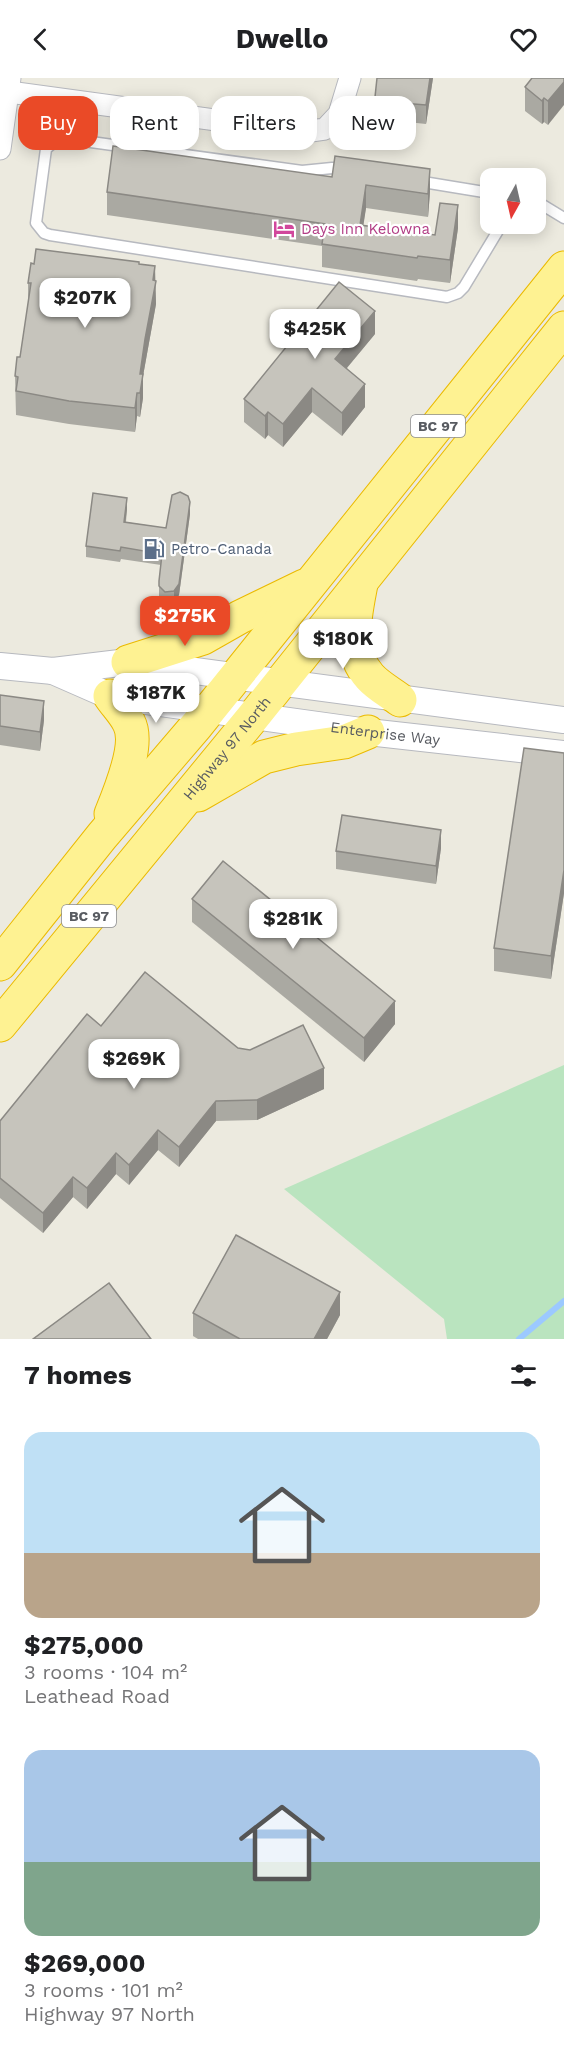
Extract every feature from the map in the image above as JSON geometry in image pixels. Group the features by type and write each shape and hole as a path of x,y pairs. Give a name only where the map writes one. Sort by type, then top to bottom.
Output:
{"highway":[{"name":"BC 97","path":"0,964 102,836 197,725 564,268"},
{"name":"Highway 97 North","path":"0,1025 253,717 564,328"},
{"path":"362,580 353,628 358,661 371,679 400,699"},
{"path":"128,662 203,638 240,616 311,583"},
{"path":"102,836 129,764 132,745 130,724 110,696"},
{"path":"178,807 264,757 296,749 344,742 368,732"}],"street":[{"path":"0,149 10,85 304,132 325,129 339,114 350,78"},
{"path":"0,666 53,671 128,662 564,720"},
{"name":"Enterprise Way","path":"53,671 110,696 368,732 564,754"}],"lane":[{"path":"351,171 332,168 302,171 81,140 60,140 46,149 36,223 44,233 50,235 447,297 458,293 464,287 496,234"},
{"path":"409,180 480,191"},
{"path":"546,207 564,218"}],"green space":[{"path":"564,1065 564,1339 447,1339 444,1319 284,1189"}],"building":[{"path":"377,78 430,78 426,105 416,104 416,96 375,96"},
{"path":"532,78 564,78 564,82 548,101 544,98 542,101 525,87"},
{"path":"112,150 141,150 332,177 335,156 430,169 428,194 366,185 360,225 435,235 440,203 458,205 450,260 418,256 417,258 322,244 325,224 107,192"},
{"path":"36,249 155,266 153,280 156,281 140,374 143,374 135,408 69,401 16,391 17,357 20,357 31,283 28,283"},
{"path":"339,282 375,311 335,359 365,384 342,413 312,388 283,424 268,412 265,416 244,399"},
{"path":"180,492 188,496 190,502 179,584 174,591 165,592 159,586 162,554 121,547 120,551 86,546 93,493 127,498 124,522 166,528 172,495"},
{"path":"0,695 44,701 40,732 0,726"},
{"path":"524,748 564,753 564,870 551,956 494,948"},
{"path":"342,815 441,830 436,866 336,851"},
{"path":"223,861 395,1001 364,1038 192,899"},
{"path":"145,972 238,1048 250,1050 303,1025 324,1068 257,1100 216,1101 179,1147 158,1130 129,1165 116,1153 87,1188 73,1177 43,1213 0,1178 0,1121 87,1014 101,1026"},
{"path":"236,1235 340,1292 314,1339 240,1339 193,1313"},
{"path":"109,1283 151,1339 33,1339"}],"waterway":[{"path":"519,1339 564,1301"}],"place":[{"name":"Days Inn Kelowna","path":"284,229"},
{"name":"Petro-Canada","path":"154,549"}]}
